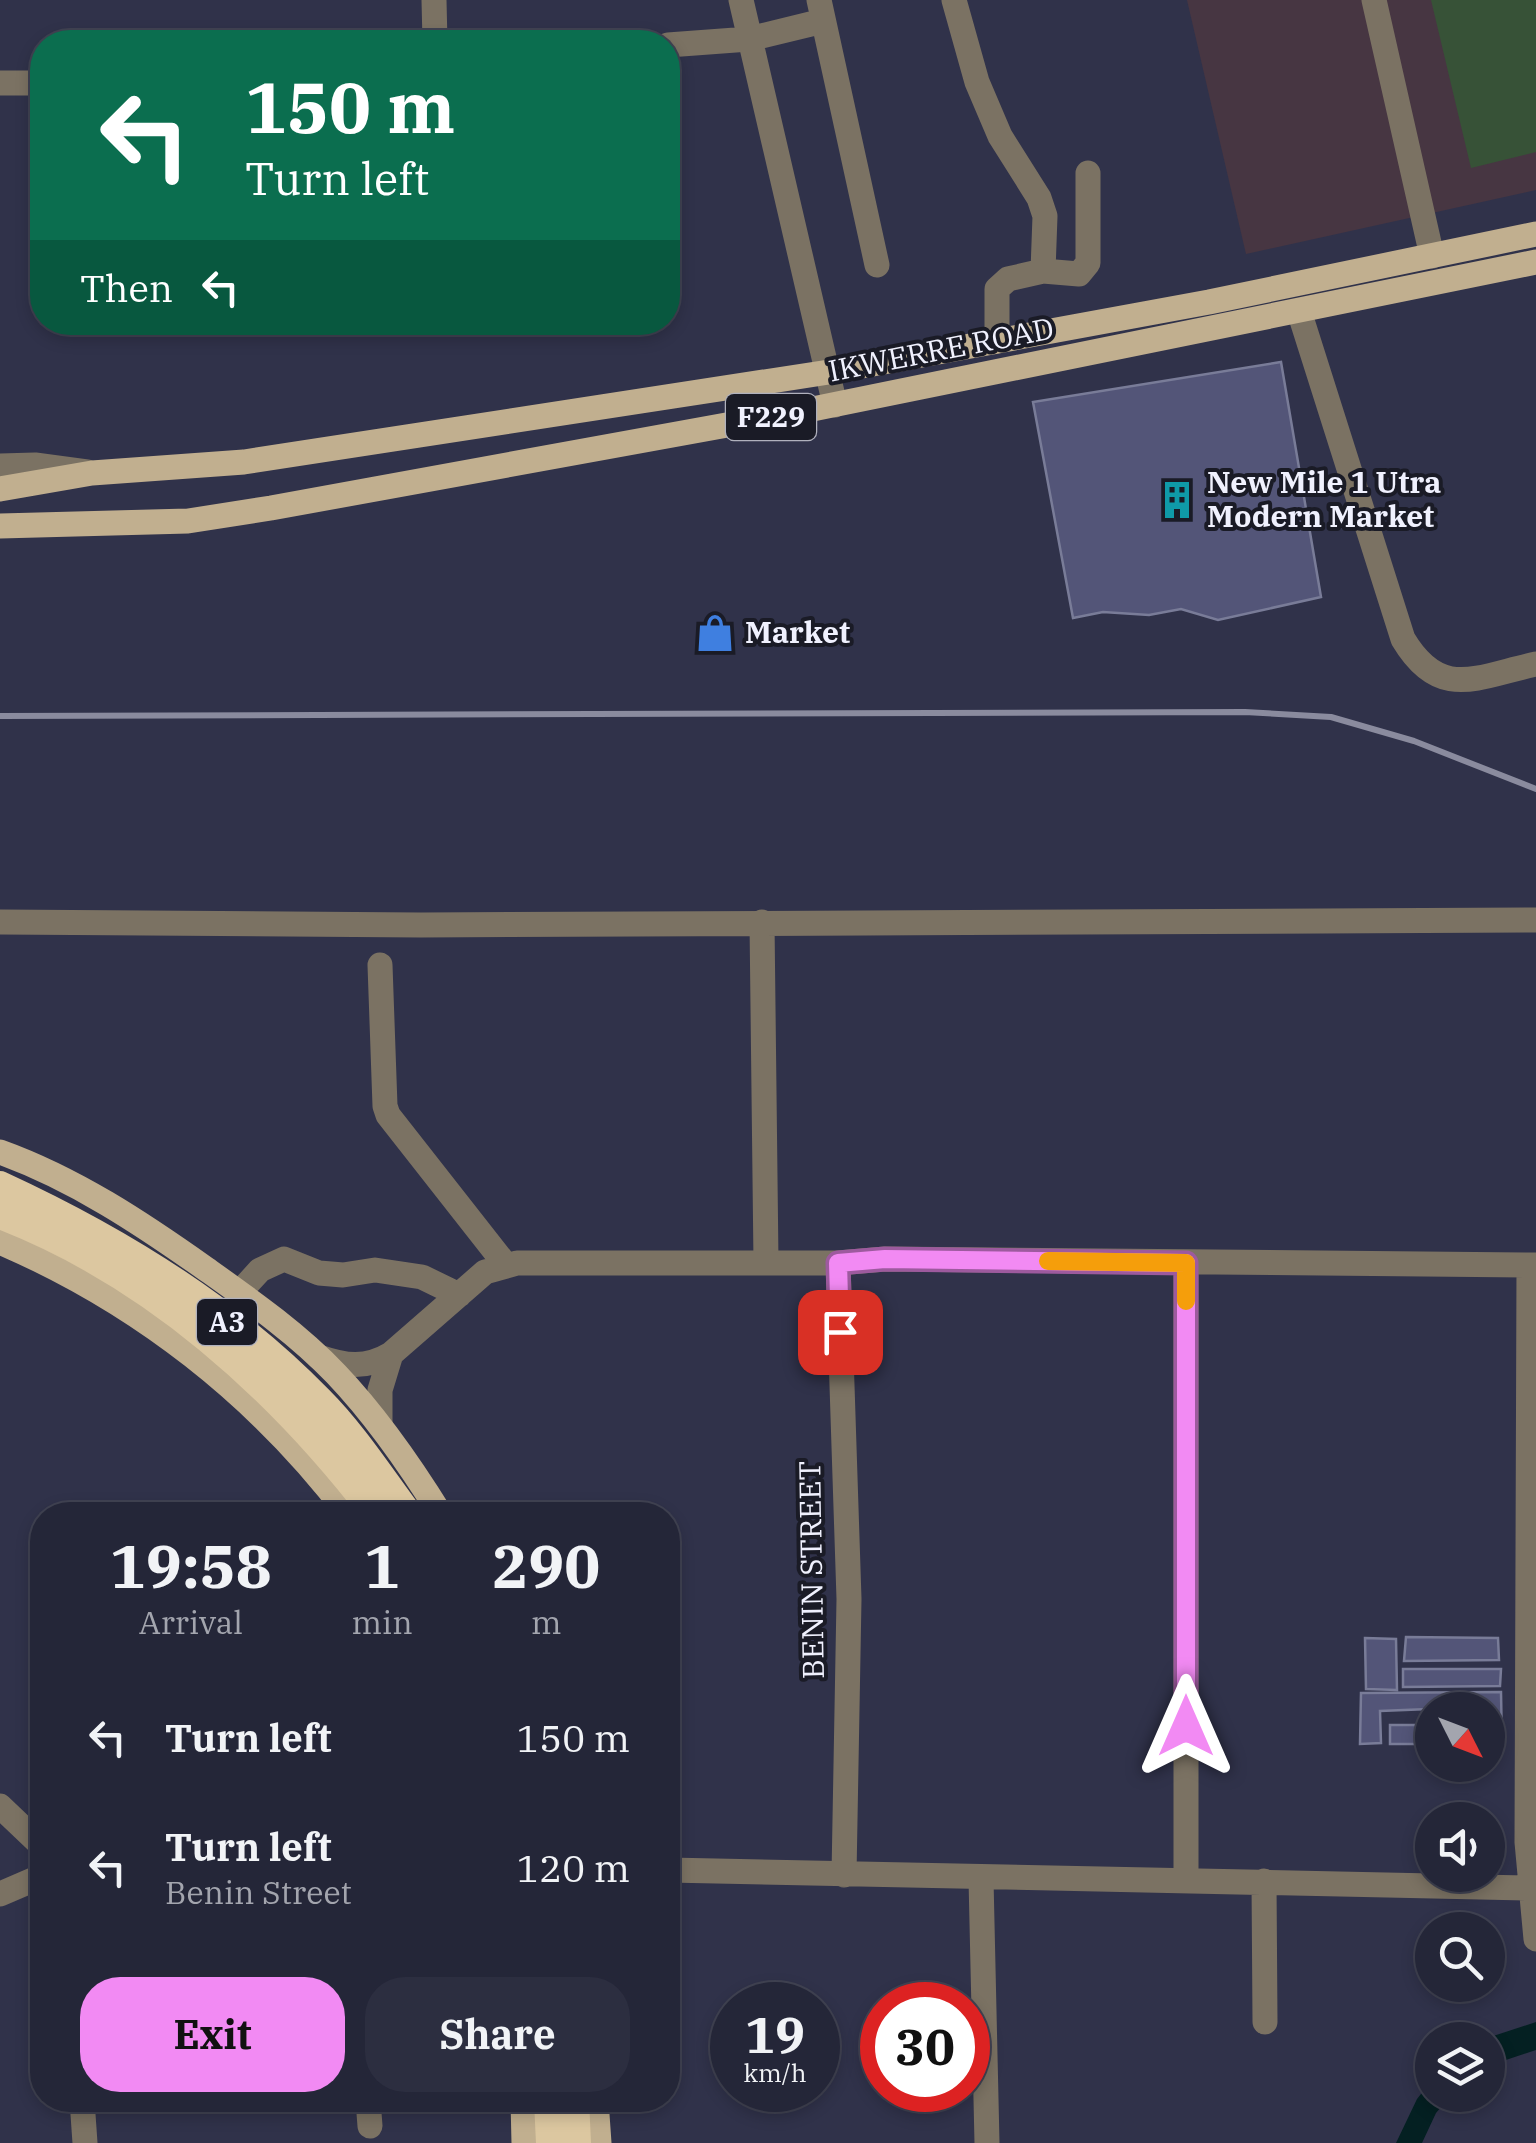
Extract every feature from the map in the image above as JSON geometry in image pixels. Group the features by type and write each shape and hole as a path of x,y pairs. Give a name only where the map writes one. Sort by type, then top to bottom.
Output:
{"highway":[{"name":"A3","path":"0,1186 127,1252 258,1346 320,1402 398,1502"},
{"name":"A3","path":"0,1214 123,1276 243,1366 301,1422 367,1502"},
{"path":"550,2112 551,2143"},
{"path":"575,2112 576,2143"}],"main road":[{"name":"IKWERRE ROAD","path":"92,472 244,462 829,372 1209,302 1536,234"},
{"name":"IKWERRE ROAD","path":"0,526 188,521 481,472 835,405 1536,262"},
{"name":"F229","path":"0,489 92,472"},
{"path":"0,1152 93,1195 240,1292 318,1356 380,1423 432,1502"},
{"path":"0,1242 118,1302 160,1328 276,1430 312,1466 339,1502"},
{"path":"523,2112 524,2143"},
{"path":"597,2112 599,2143"}],"street":[{"path":"434,0 435,30"},
{"path":"741,0 835,405"},
{"path":"954,0 977,82 1000,136 1039,198 1045,216 1043,271"},
{"path":"1374,0 1432,256"},
{"path":"680,45 749,39 821,10 877,266"},
{"path":"0,83 30,83"},
{"path":"997,341 997,288 1001,282 1043,271 1080,274 1088,264 1088,173"},
{"path":"1299,311 1402,638 1417,664 1455,681 1536,664"},
{"name":"IKWERRE ROAD","path":"0,466 35,465 92,472"},
{"path":"0,922 440,925 1536,920"},
{"path":"762,922 766,1262"},
{"path":"380,966 388,1115 505,1264"},
{"path":"240,1292 260,1270 284,1259 319,1272 343,1275 375,1270 422,1277 459,1295"},
{"path":"318,1356 342,1365 363,1366 392,1354 485,1272 505,1264 838,1263 885,1259 1532,1265 1531,1890 1536,1939"},
{"name":"BENIN STREET","path":"838,1263 849,1599 844,1875"},
{"path":"1186,1263 1186,1880"},
{"path":"380,1423 380,1390 392,1354"},
{"path":"0,1806 30,1835"},
{"path":"680,1870 1531,1890"},
{"path":"981,1878 987,2143"},
{"path":"0,1894 30,1881"},
{"path":"1264,1881 1266,2022"},
{"path":"83,2112 86,2143"},
{"path":"369,2112 370,2126"}],"shaded area":[{"path":"1187,0 1536,0 1536,190 1246,254"},
{"path":"1536,2022 1536,2050 1505,2060 1505,2032"},
{"path":"1415,2103 1415,2112 1437,2112 1422,2143 1396,2143"}],"green space":[{"path":"1431,0 1536,0 1536,152 1471,168"}],"building":[{"name":"New Mile 1 Utra Modern Market","path":"1281,362 1321,597 1218,620 1181,609 1149,615 1103,612 1073,618 1033,402"},
{"path":"1406,1637 1498,1638 1499,1660 1404,1661"},
{"path":"1365,1638 1396,1639 1397,1690 1366,1689"},
{"path":"1403,1669 1501,1669 1500,1686 1403,1687"},
{"path":"1361,1693 1415,1693 1415,1710 1380,1711 1381,1743 1360,1744"},
{"path":"1390,1725 1415,1725 1415,1744 1390,1744"}],"railway":[{"path":"0,716 1245,712 1331,717 1414,741 1536,789"}],"slow traffic":[{"path":"1048,1261 1186,1263 1186,1301"}],"place":[{"name":"New Mile 1 Utra Modern Market","path":"1177,500"},
{"name":"Market","path":"715,633"}],"route":[{"path":"840,1332 838,1263 885,1259 1186,1263 1186,1726"}]}
